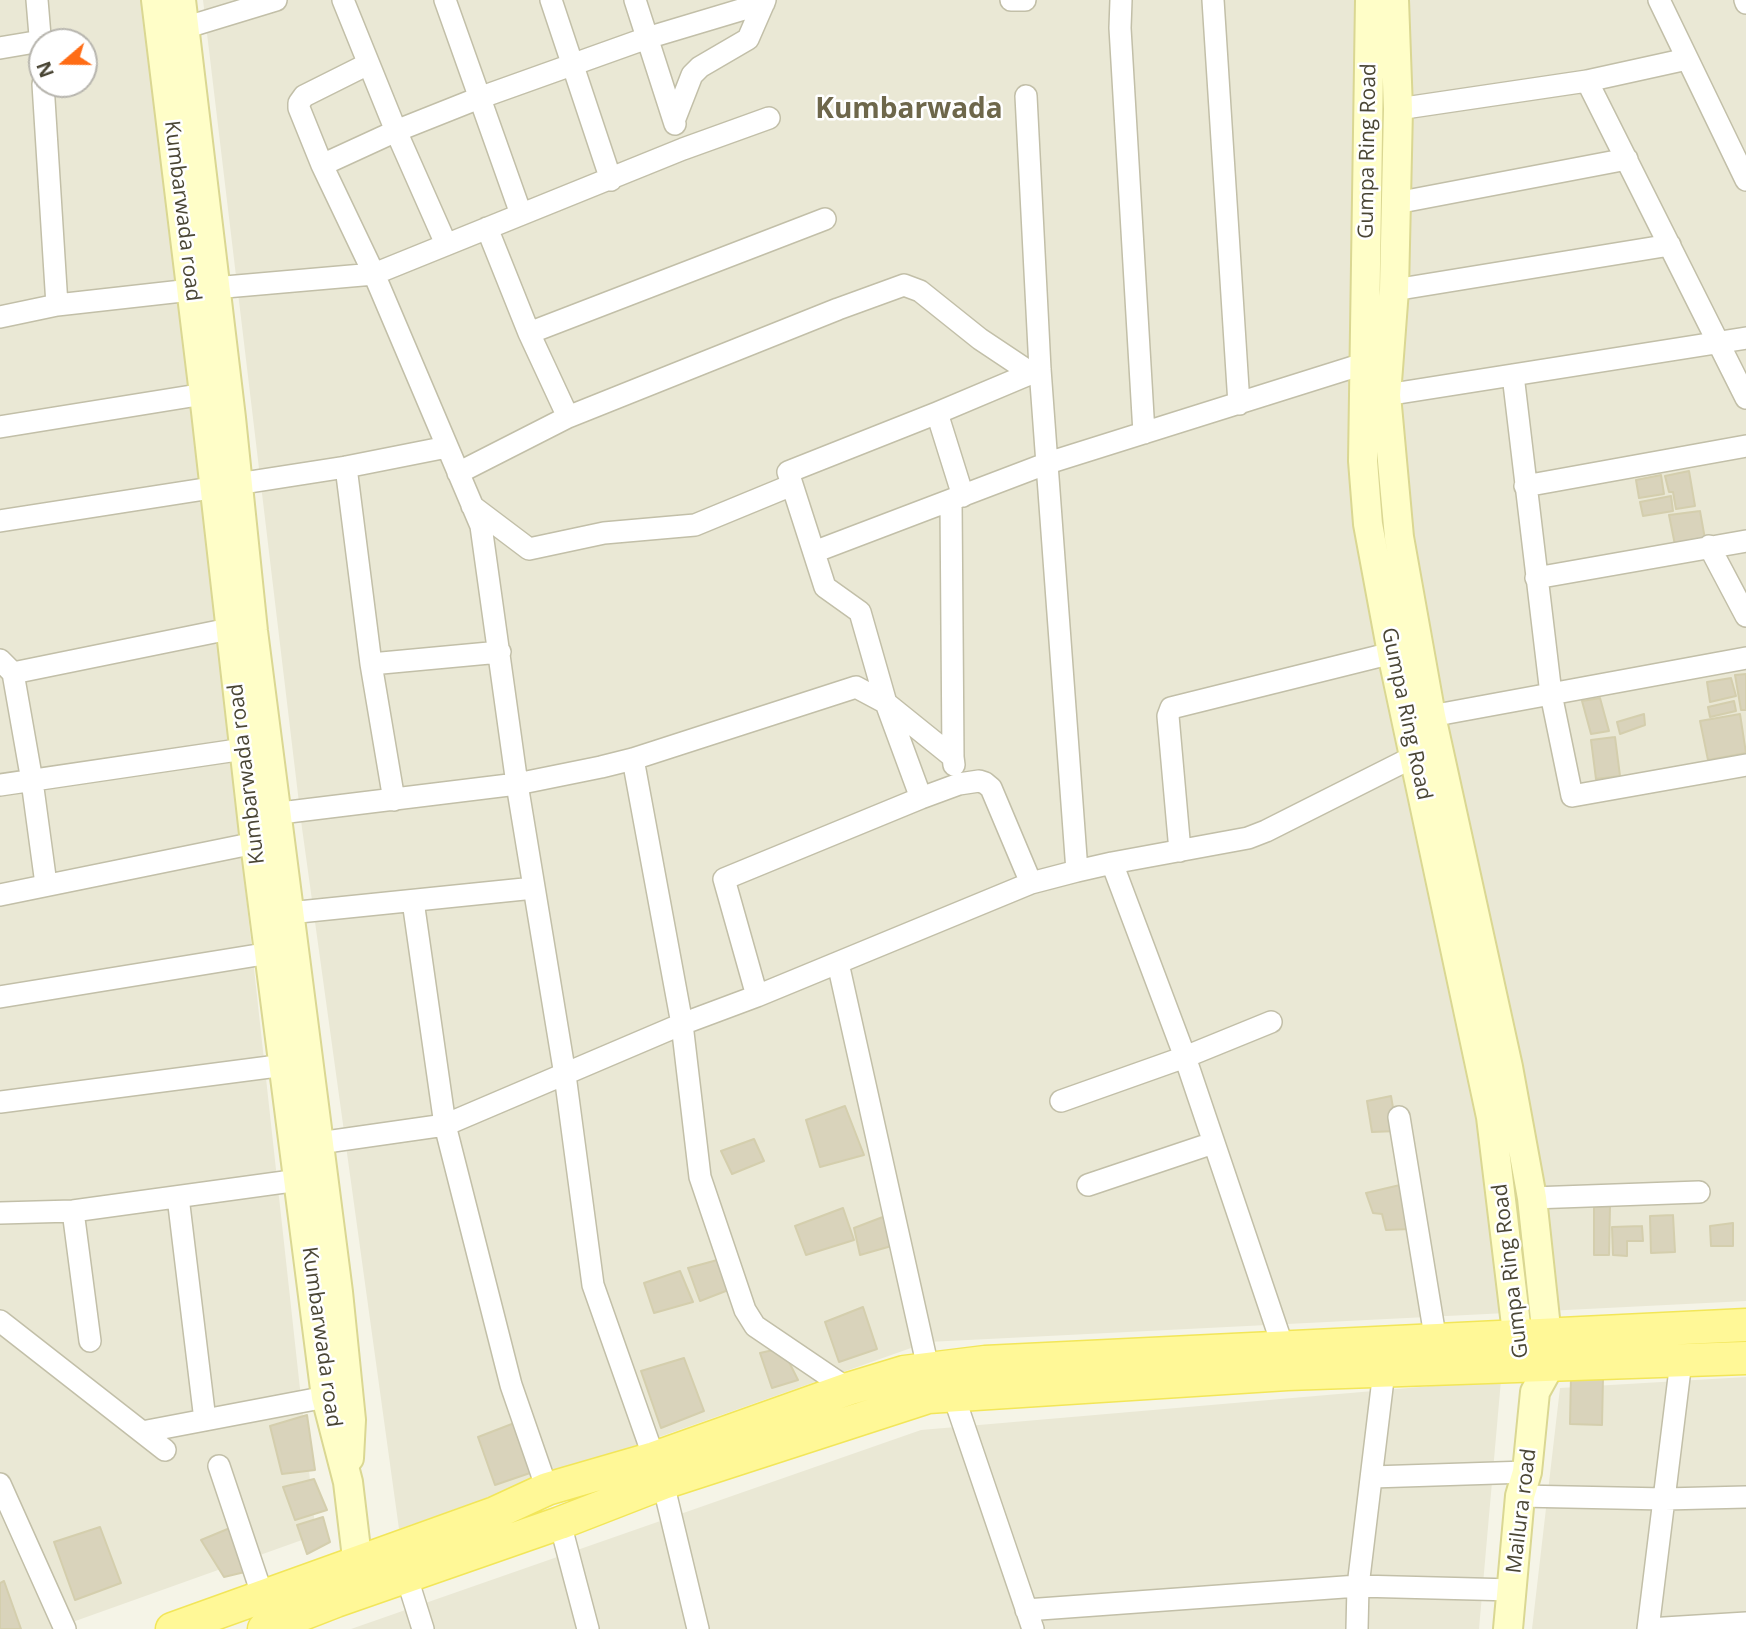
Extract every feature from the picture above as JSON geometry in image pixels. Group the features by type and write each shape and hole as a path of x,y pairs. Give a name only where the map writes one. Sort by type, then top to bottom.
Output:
{"main road":[{"path":"264,1629 359,1578 547,1489 659,1470 909,1402 953,1394 1384,1371 1534,1359 1746,1325"},
{"path":"173,1629 263,1597 359,1578 407,1577 560,1523 659,1470 848,1389 881,1378 928,1368 985,1362 1436,1342 1534,1359 1681,1361 1746,1358"}],"street":[{"path":"37,0 39,28"},
{"name":"Kumbarwada road","path":"156,0 203,289 204,394 226,486 253,631 261,824 270,953 326,1397 348,1482"},
{"name":"Kumbarwada road","path":"181,0 203,289 226,486 229,629 244,749 261,824 289,913 351,1420 348,1482"},
{"path":"184,28 275,0"},
{"path":"342,0 446,244"},
{"path":"444,0 521,214"},
{"path":"551,0 611,180"},
{"path":"635,0 683,149"},
{"path":"1011,0 1026,0"},
{"path":"1121,0 1120,28 1144,433"},
{"path":"1213,0 1239,404"},
{"name":"Gumpa Ring Road","path":"1370,0 1363,364 1365,493 1392,653 1491,1117 1534,1359"},
{"name":"Gumpa Ring Road","path":"1394,0 1398,109 1394,290 1386,395 1399,537 1431,716 1508,1067 1532,1198 1534,1359"},
{"path":"1659,0 1746,180"},
{"path":"322,165 396,131 573,63 765,1"},
{"path":"674,121 692,75 700,67 748,39 765,1"},
{"path":"0,48 28,50"},
{"path":"1398,109 1587,81 1687,59"},
{"path":"368,64 304,96 299,103 322,165 374,274 481,526 517,784 565,1075 593,1285 659,1470 698,1629"},
{"path":"1587,81 1746,398"},
{"path":"1026,96 1035,371 1048,463 1077,871"},
{"path":"44,98 57,305"},
{"path":"0,317 57,305 374,274 683,149 769,118"},
{"path":"1396,203 1627,159"},
{"path":"529,333 825,219"},
{"path":"487,228 529,333 568,417"},
{"path":"1394,290 1670,245"},
{"path":"458,473 568,417 904,285 920,291 980,339 1035,371"},
{"path":"1386,395 1746,338"},
{"path":"814,552 1048,463 1363,364"},
{"path":"921,798 886,703 860,612 825,587 788,471 937,414 1035,371"},
{"path":"1513,375 1535,578 1551,694 1573,797 1746,765"},
{"path":"0,427 204,394"},
{"path":"937,414 957,499 953,757 959,784"},
{"path":"1525,486 1746,446"},
{"path":"0,521 346,467 447,447"},
{"path":"346,467 371,664 394,800"},
{"path":"472,505 529,549 618,531 695,525 792,485"},
{"path":"1535,578 1746,541"},
{"path":"1709,546 1746,616"},
{"path":"46,884 32,780 6,666 229,629"},
{"path":"371,664 500,652"},
{"path":"1180,851 1168,716 1171,708 1392,653"},
{"path":"1431,716 1746,658"},
{"path":"0,895 261,824 394,800 517,784 633,759 853,687 860,687 886,703 953,757"},
{"path":"0,785 244,749"},
{"path":"319,1143 445,1125 682,1024 757,996 1031,883 1112,863 1248,838 1283,825 1415,756"},
{"path":"633,759 682,1024 700,1177 747,1316 755,1326 848,1389"},
{"path":"757,996 723,879 921,798 959,784 979,781 991,788 1031,883"},
{"path":"1112,863 1185,1056 1283,1348"},
{"path":"289,913 534,888"},
{"path":"413,901 445,1125 511,1385 547,1489"},
{"path":"0,997 270,953"},
{"path":"838,963 928,1368"},
{"path":"1061,1101 1271,1022"},
{"path":"0,1102 285,1065"},
{"path":"1399,1117 1436,1342"},
{"path":"1088,1185 1213,1143"},
{"path":"0,1213 73,1211 299,1180"},
{"path":"1532,1198 1699,1192"},
{"path":"178,1197 205,1420"},
{"path":"73,1211 90,1341"},
{"path":"0,1321 165,1450"},
{"name":"Mailura road","path":"1508,1629 1534,1359"},
{"path":"1681,1361 1648,1629 1746,1623"},
{"path":"1357,1629 1358,1586 1384,1371"},
{"path":"953,1394 1030,1620 1358,1586 1513,1590"},
{"path":"142,1432 326,1397"},
{"path":"219,1466 263,1597"},
{"path":"1372,1477 1524,1484 1665,1499 1746,1497"},
{"path":"348,1482 359,1578"},
{"path":"2,1495 65,1629"},
{"path":"560,1523 588,1629"},
{"path":"407,1577 423,1629"}],"shaded area":[{"path":"0,0 148,0 316,1535 53,1629 0,1629"},
{"path":"203,0 1746,0 1746,1301 928,1342 399,1529 302,828"},
{"path":"1746,1377 1746,1629 1532,1629 1560,1388"},
{"path":"1501,1380 1479,1629 351,1629 921,1430"}],"building":[{"path":"1689,471 1695,506 1676,509 1673,492 1669,492 1665,476"},
{"path":"1661,475 1664,494 1639,498 1636,480"},
{"path":"1671,496 1673,511 1643,516 1640,502"},
{"path":"1700,511 1705,539 1675,545 1669,515"},
{"path":"1746,674 1746,710 1741,710 1735,675"},
{"path":"1731,678 1736,696 1710,702 1707,682"},
{"path":"1600,698 1609,731 1591,734 1582,701"},
{"path":"1734,701 1736,711 1710,717 1708,707"},
{"path":"1644,714 1645,725 1620,734 1617,722"},
{"path":"1740,714 1746,753 1708,760 1700,721"},
{"path":"1615,737 1620,776 1596,779 1591,740"},
{"path":"1391,1096 1397,1131 1372,1132 1367,1101"},
{"path":"845,1106 864,1155 820,1167 806,1120"},
{"path":"754,1139 764,1161 732,1174 721,1151"},
{"path":"1400,1185 1410,1229 1386,1230 1382,1214 1373,1213 1366,1193"},
{"path":"1610,1206 1609,1255 1594,1255 1594,1207"},
{"path":"843,1208 854,1240 806,1255 795,1226"},
{"path":"888,1215 895,1245 860,1255 854,1228"},
{"path":"1673,1215 1675,1252 1651,1253 1650,1216"},
{"path":"1733,1223 1733,1246 1711,1246 1710,1226"},
{"path":"1642,1226 1643,1241 1627,1241 1627,1256 1613,1255 1612,1227"},
{"path":"721,1259 731,1289 700,1301 688,1268"},
{"path":"680,1271 693,1302 654,1313 644,1283"},
{"path":"863,1307 877,1349 839,1362 825,1322"},
{"path":"782,1348 798,1380 772,1388 760,1353"},
{"path":"684,1358 704,1411 661,1428 641,1371"},
{"path":"1571,1376 1603,1377 1602,1425 1570,1424"},
{"path":"307,1415 315,1470 282,1474 270,1426"},
{"path":"517,1422 533,1472 495,1485 478,1437"},
{"path":"314,1479 327,1510 295,1520 283,1487"},
{"path":"323,1517 330,1542 307,1554 297,1525"},
{"path":"100,1527 121,1583 75,1600 54,1542"},
{"path":"230,1528 249,1571 224,1577 201,1540"},
{"path":"4,1581 21,1629 0,1629 0,1583"}],"district":[{"name":"Kumbarwada","path":"909,110"}]}
